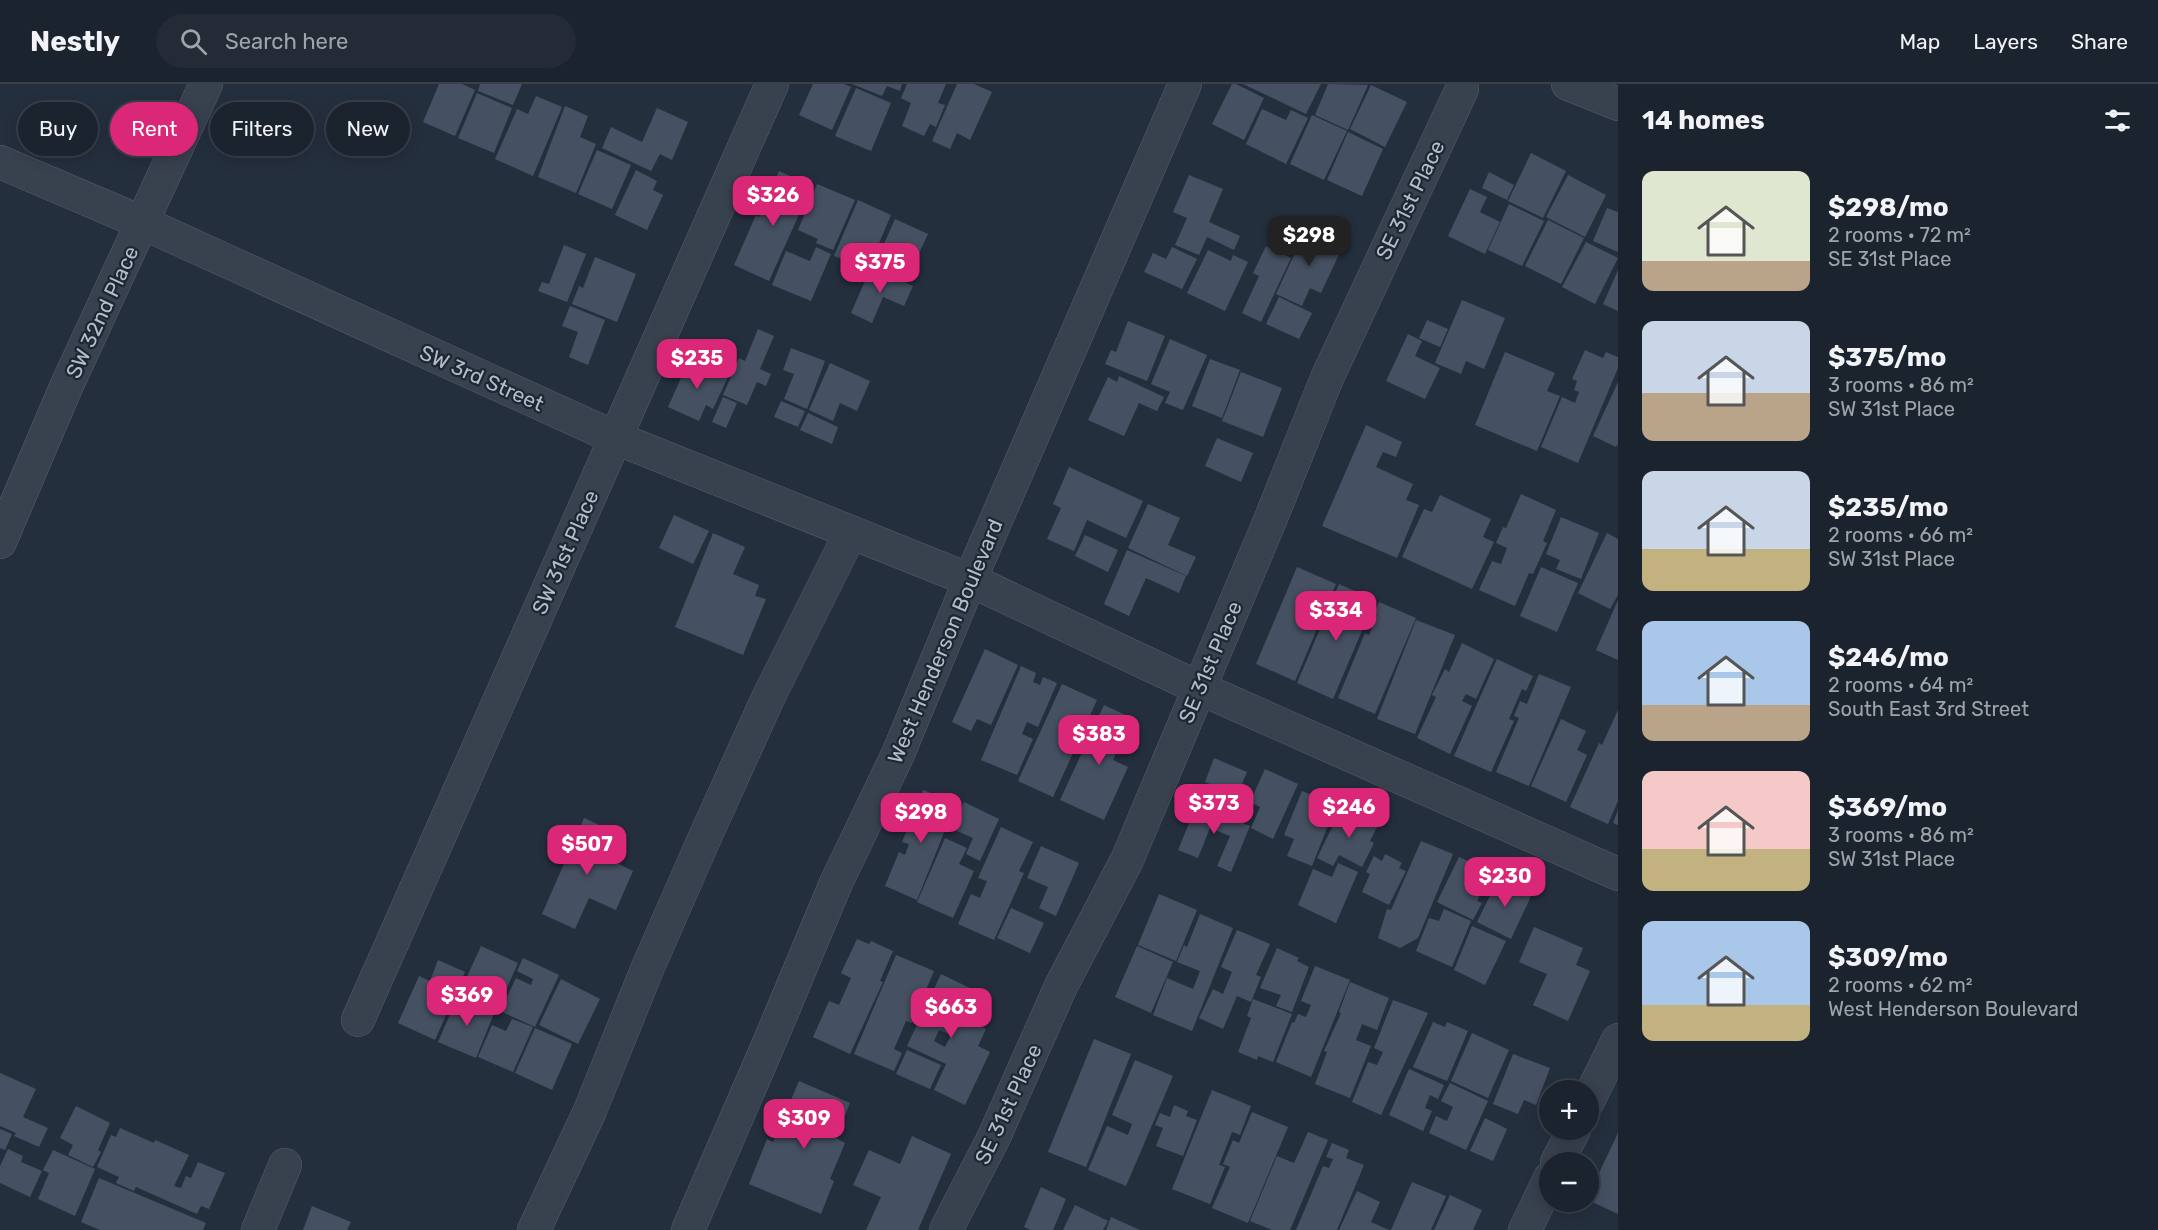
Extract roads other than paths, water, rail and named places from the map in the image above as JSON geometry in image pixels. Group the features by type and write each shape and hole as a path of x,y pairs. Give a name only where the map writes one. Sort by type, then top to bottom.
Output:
{"street":[{"name":"SW 32nd Place","path":"0,542 66,387 206,84"},
{"name":"SW 31st Place","path":"358,1020 772,84"},
{"name":"West Henderson Boulevard","path":"688,1230 836,883 898,754 970,580 1185,84"},
{"path":"1568,84 1618,104"},
{"name":"SE 31st Place","path":"946,1230 994,1137 1061,986 1127,860 1271,518 1327,378 1462,89"},
{"name":"SW 3rd Street","path":"0,162 143,223 616,438 970,580 1199,688 1618,874"},
{"path":"534,1230 589,1113 648,967 729,783 768,698 851,532"},
{"path":"1598,1080 1618,1040"},
{"path":"258,1230 285,1165"},
{"path":"1525,1230 1539,1201"}]}
